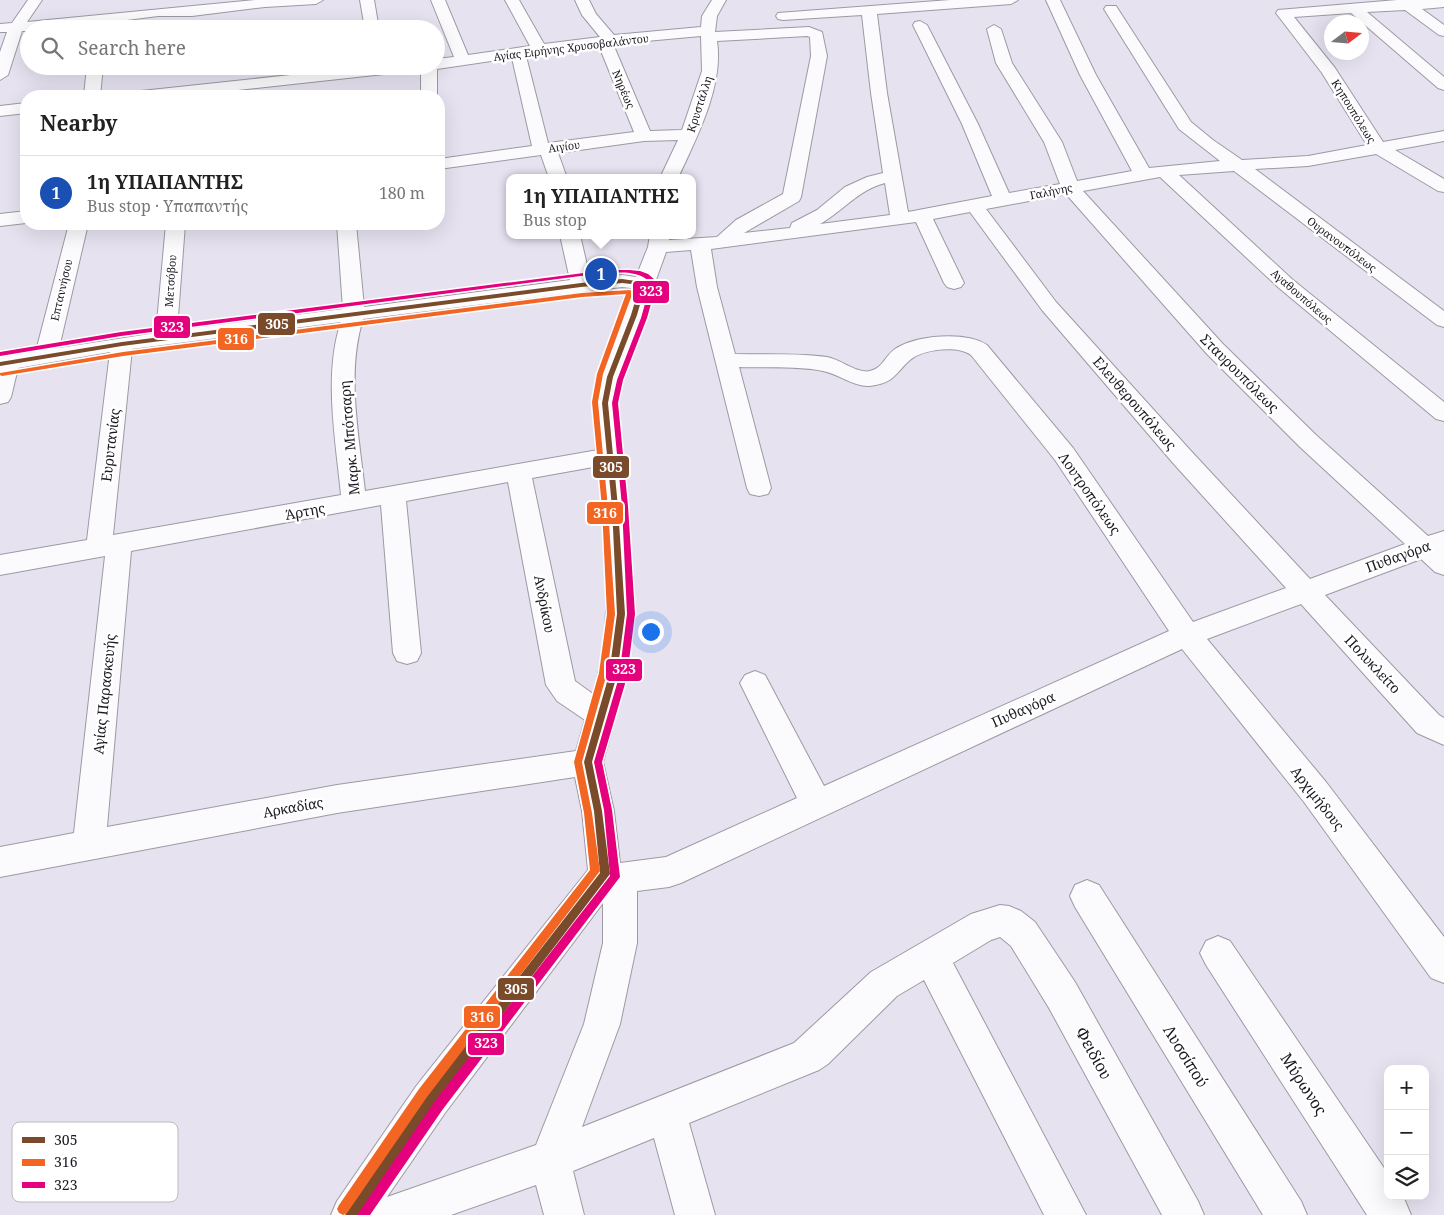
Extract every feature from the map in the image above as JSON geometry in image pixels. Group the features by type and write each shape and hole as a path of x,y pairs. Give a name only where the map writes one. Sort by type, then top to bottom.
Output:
{"street":[{"path":"21,20 35,0"},
{"path":"83,20 158,12 192,12 251,2 316,0"},
{"path":"367,0 370,20"},
{"path":"438,0 463,61"},
{"path":"512,0 540,50"},
{"name":"Νηρέως","path":"582,0 589,15 607,41 644,136"},
{"path":"708,29 719,0"},
{"path":"772,16 869,11 1010,0"},
{"path":"1053,0 1088,75 1143,174"},
{"path":"1356,10 1406,3 1444,3"},
{"path":"1406,3 1444,32"},
{"name":"Ουρανουπόλεως","path":"1111,9 1185,125 1207,144 1241,167 1444,321"},
{"path":"1356,10 1444,85"},
{"name":"Κηπουπόλεως","path":"1356,10 1283,13 1328,71 1376,147 1444,187"},
{"path":"869,11 879,93 900,219"},
{"path":"708,29 727,19"},
{"path":"0,75 16,27 20,21"},
{"path":"920,25 970,124 1003,200"},
{"path":"0,28 20,27"},
{"path":"708,29 809,31 816,35 819,56 792,198 743,224 723,242"},
{"name":"Αγίας Ειρήνης Χρυσοβαλάντου","path":"445,63 708,29"},
{"name":"Κρυστάλλη","path":"671,174 690,135 712,63 708,29"},
{"path":"994,29 1004,63 1049,135 1070,187"},
{"path":"518,53 544,148 556,174"},
{"path":"93,90 94,75"},
{"path":"246,90 343,83 365,75"},
{"path":"429,75 429,90"},
{"path":"0,111 20,109"},
{"name":"Αιγίου","path":"445,163 544,148 644,136 690,135"},
{"name":"Γαλήνης","path":"659,241 700,244 723,242 900,219 1143,174 1205,167 1241,167 1308,161 1349,155 1376,147 1444,136"},
{"name":"Αγαθουπόλεως","path":"1165,172 1286,284 1444,414"},
{"path":"790,233 824,214 851,192 873,181 893,176"},
{"name":"Σταυρουπόλεως","path":"1070,187 1216,349 1308,441 1433,543 1444,565"},
{"name":"Ελευθερουπόλεως","path":"975,206 1049,306 1306,591"},
{"path":"922,215 954,283"},
{"path":"0,220 20,218"},
{"name":"Επταννήσου","path":"46,357 77,230"},
{"name":"Μετσόβου","path":"166,338 175,230"},
{"path":"347,230 354,315"},
{"path":"571,239 581,285"},
{"path":"564,1215 550,1160 602,1024 620,943 613,876 588,762 612,675 621,614 615,507 605,403 610,377 634,315 659,241"},
{"path":"700,244 707,287 759,488"},
{"path":"0,397 4,363 166,338 581,285 616,282 643,284"},
{"name":"Μαρκ. Μπότσαρη","path":"354,315 346,339 344,401 354,502"},
{"name":"Λουτροπόλεως","path":"726,360 827,364 858,377 869,379 887,373 903,354 934,344 963,342 972,345 985,356 1064,454 1187,635"},
{"name":"Ευρυτανίας","path":"109,545 122,344"},
{"name":"Άρτης","path":"0,565 609,456"},
{"name":"Ανδρίκου","path":"519,473 561,685 567,693 602,715"},
{"path":"393,496 407,653"},
{"name":"Πυθαγόρα","path":"613,876 669,872 727,843 817,805 974,731 1187,635 1433,543"},
{"name":"Αγίας Παρασκευής","path":"89,844 109,545"},
{"name":"Πολυκλείτο","path":"1306,591 1428,724 1444,732"},
{"name":"Αρχιμήδους","path":"1187,635 1315,792 1444,966"},
{"path":"755,683 817,805"},
{"name":"Αρκαδίας","path":"0,862 337,799 588,762"},
{"path":"351,1215 431,1099 613,876"},
{"name":"Λυσσίπού","path":"1087,896 1221,1113 1287,1215"},
{"name":"Φειδίου","path":"932,957 983,926 1000,921 1009,922 1023,934 1062,995 1184,1215"},
{"name":"Μύρωνος","path":"1218,952 1391,1215"},
{"path":"394,1215 550,1160 811,1054 879,988 932,957 1066,1215"},
{"path":"667,1114 695,1215"}],"transit line":[{"name":"323","path":"0,354 121,334 596,273 629,271 646,275 652,280 653,286 644,318 620,380 615,403 625,506 631,614 623,677 598,762 608,810 615,877 439,1105 363,1215"},
{"name":"305","path":"0,364 122,344 581,285 622,281 643,284 634,315 610,377 605,403 615,507 621,614 613,675 588,762 598,811 605,874 431,1099 351,1215"},
{"name":"316","path":"2,374 123,354 582,295 630,292 600,374 595,402 605,508 611,614 603,673 578,762 588,813 595,871 423,1093 343,1209"}],"place":[{"name":"1η ΥΠΑΠΑΝΤΗΣ","path":"601,274"}]}
